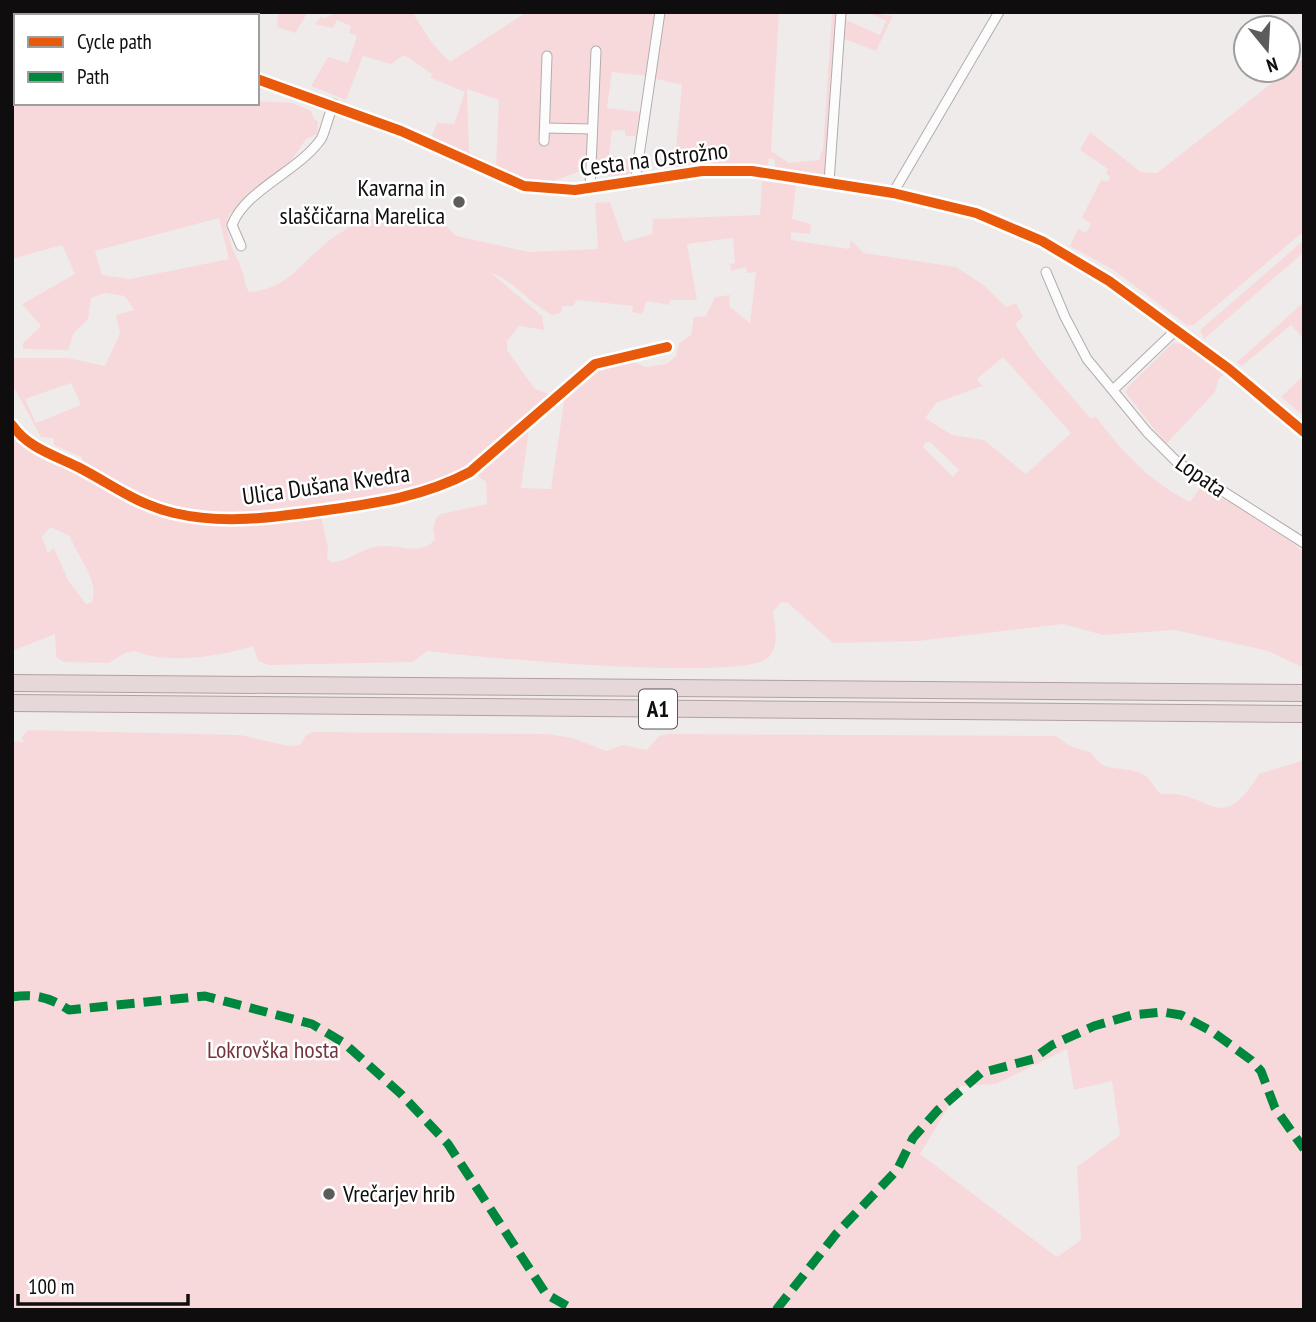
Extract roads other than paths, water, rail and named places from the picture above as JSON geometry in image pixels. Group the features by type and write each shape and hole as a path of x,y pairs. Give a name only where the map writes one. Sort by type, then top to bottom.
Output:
{"highway":[{"name":"A1","path":"12,683 1304,693"},
{"name":"A1","path":"12,703 1304,715"}],"street":[{"name":"Cesta na Ostrožno","path":"635,183 660,12"},
{"path":"829,182 841,12"},
{"path":"892,193 999,12"},
{"path":"590,188 596,51"},
{"path":"544,141 547,56"},
{"name":"Cesta na Ostrožno","path":"259,80 334,104 524,186 550,190 590,188 726,169 892,193 976,213 1064,253 1176,330 1257,391 1304,432"},
{"path":"241,246 232,225 237,211 267,189 322,138 325,120 334,104"},
{"path":"545,128 592,128"},
{"name":"Lopata","path":"1046,272 1087,359 1147,432 1177,462 1304,543"},
{"path":"1114,390 1176,330"},
{"name":"Ulica Dušana Kvedra","path":"12,425 29,444 80,468 127,498 199,517 285,517 358,506 448,485 470,472 595,364 667,347"}],"place":[{"name":"Kavarna in slaščičarna Marelica","path":"459,202"},
{"name":"Vrečarjev hrib","path":"329,1194"}],"park label":[{"name":"Lokrovška hosta","path":"273,1050"}]}
